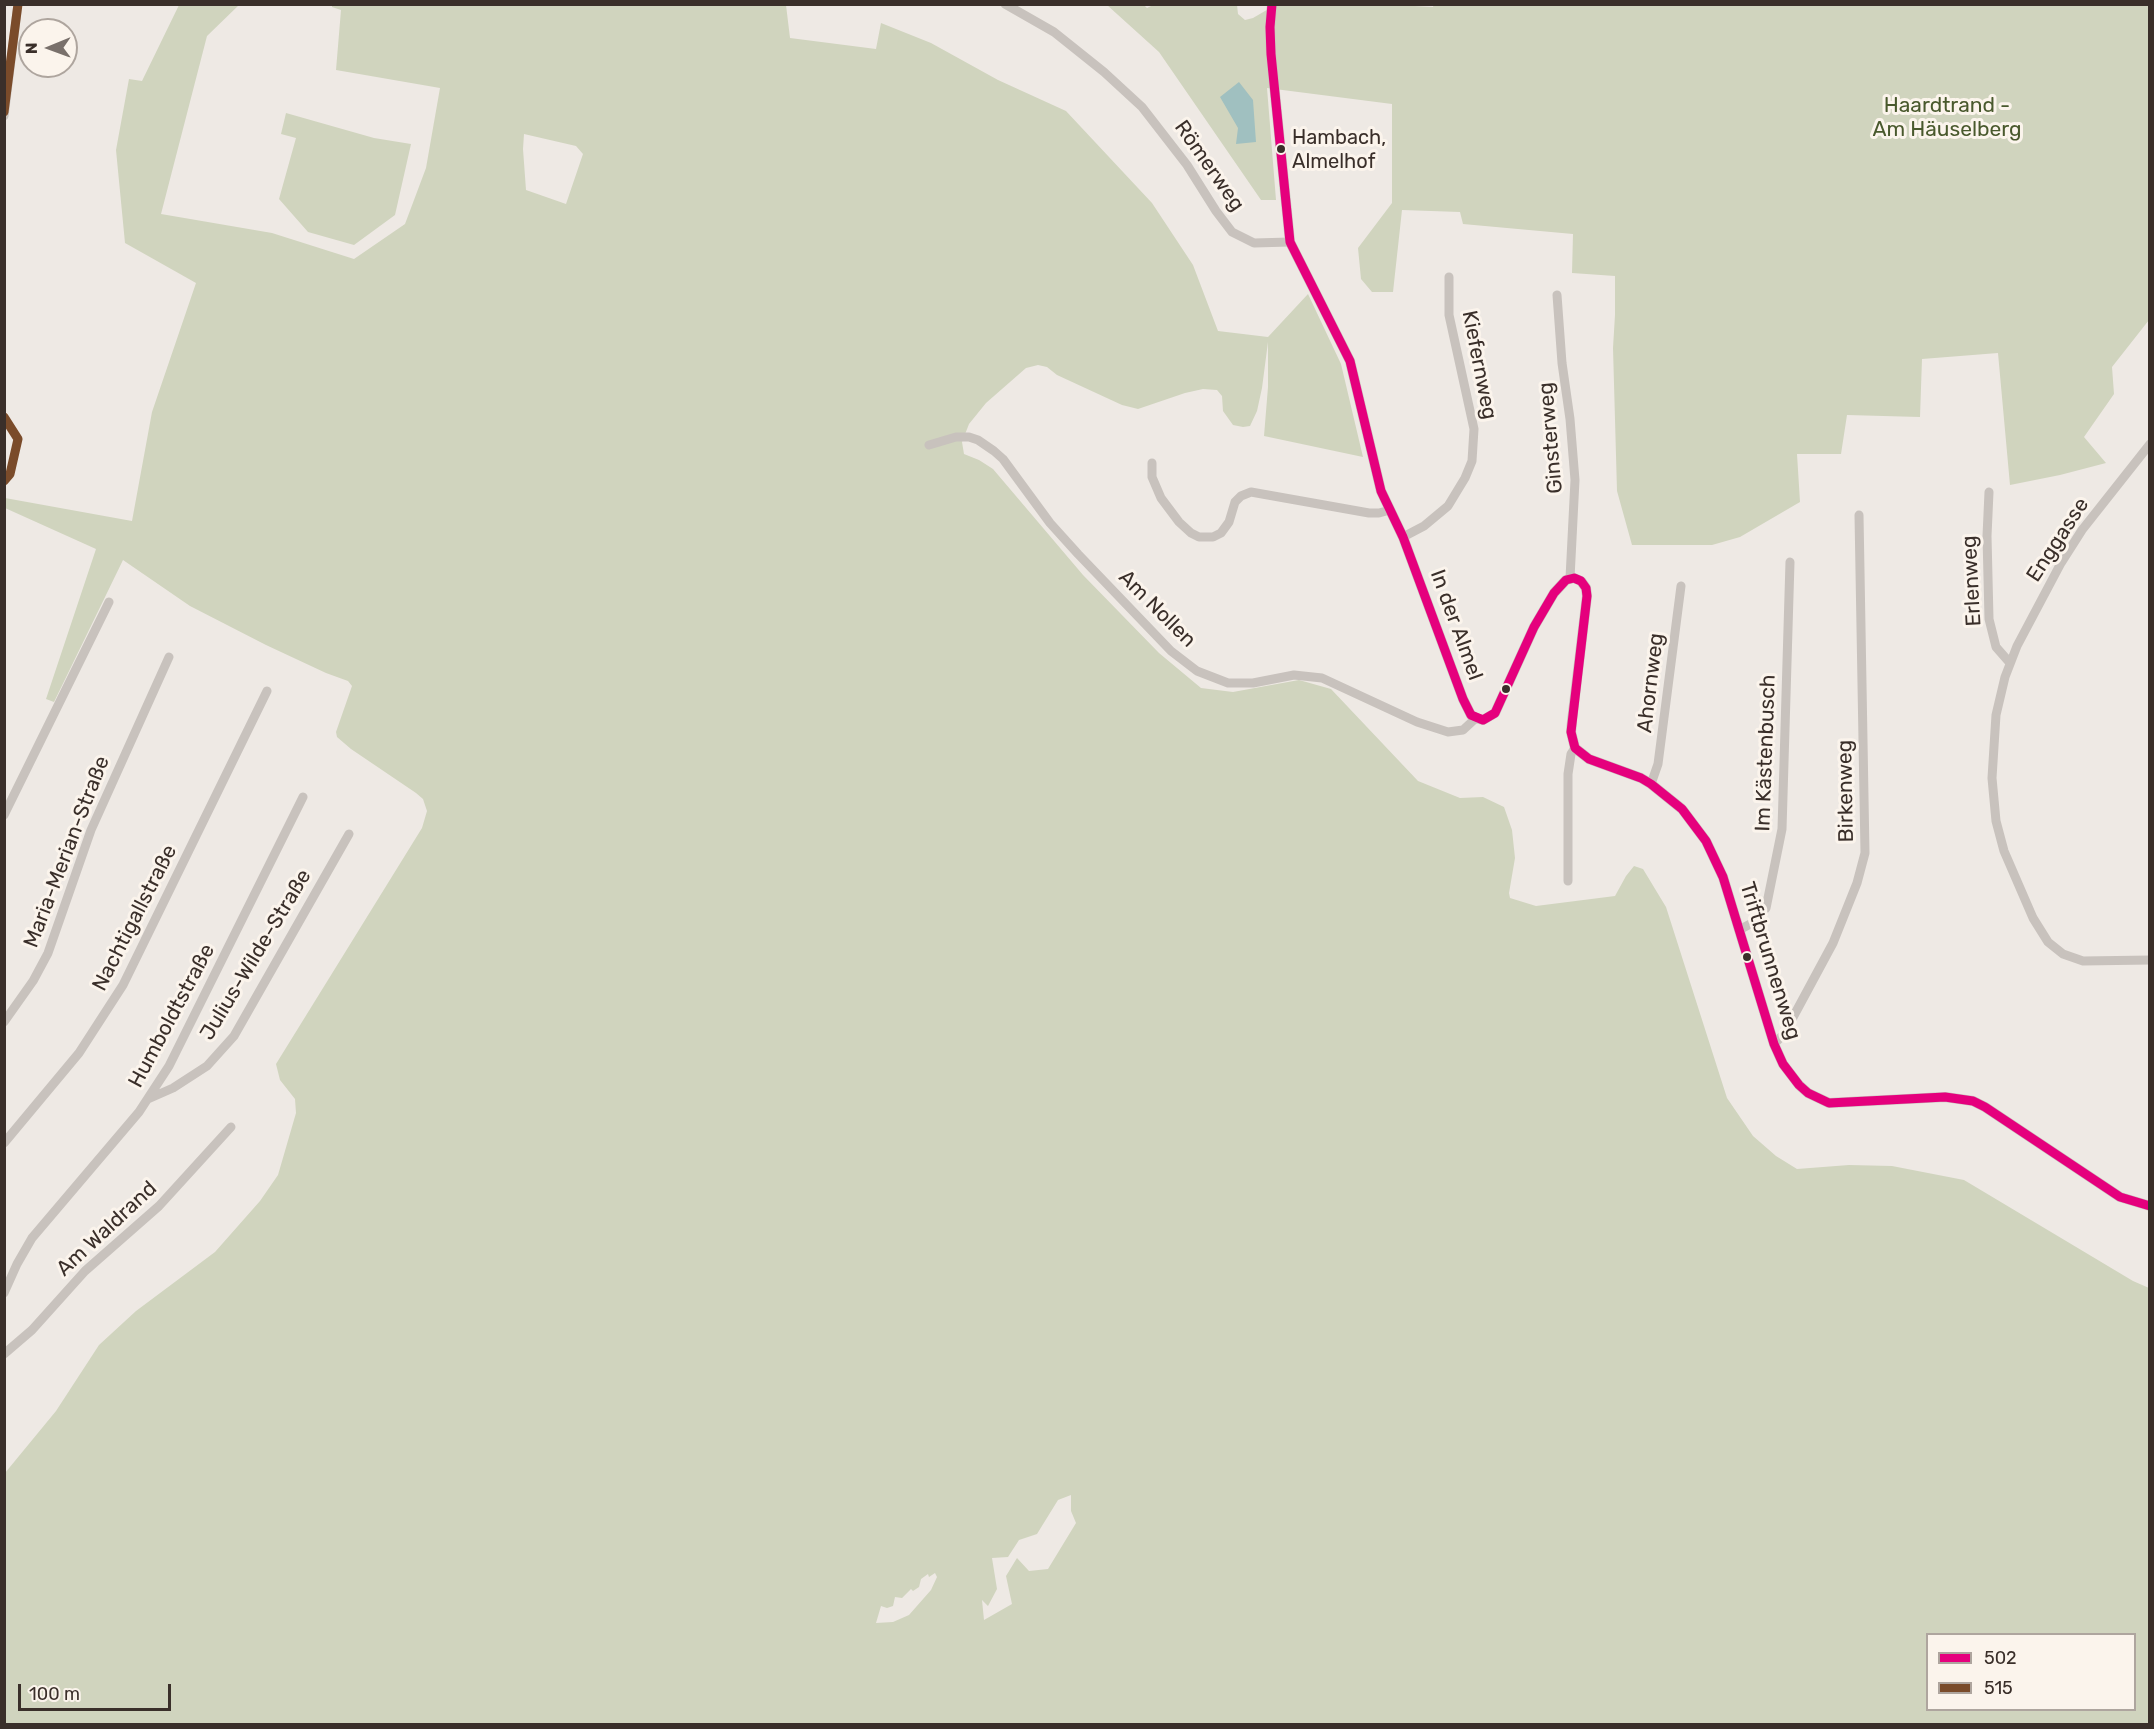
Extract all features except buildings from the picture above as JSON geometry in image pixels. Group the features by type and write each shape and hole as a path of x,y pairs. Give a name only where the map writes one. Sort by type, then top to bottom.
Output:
{"street":[{"path":"4,116 18,4"},
{"name":"Römerweg","path":"1005,4 1054,32 1142,106 1187,165 1232,232 1254,243 1290,242"},
{"path":"1272,4 1271,54 1290,242"},
{"name":"In der Almel","path":"1290,242 1350,361 1381,491 1403,537 1471,715 1483,720 1495,713 1544,609 1559,586 1570,578"},
{"name":"Kiefernweg","path":"1403,537 1424,526 1448,506 1465,478 1472,461 1473,422 1449,315 1449,278"},
{"name":"Ginsterweg","path":"1557,295 1575,480 1570,578"},
{"name":"Am Nollen","path":"929,445 956,437 969,436 994,451 1003,459 1044,517 1078,554 1171,651 1197,671 1216,680 1235,684 1294,675 1322,678 1417,722 1448,732 1464,730 1476,718"},
{"name":"Enggasse","path":"2150,444 2094,513 2071,547 2010,663 2000,694 1993,736 1994,802 2004,851 2033,918 2048,942 2072,959 2096,962 2150,960"},
{"path":"1152,463 1152,477 1161,498 1179,522 1199,537 1213,537 1221,533 1229,522 1235,502 1241,496 1251,492 1363,512 1379,513 1390,510"},
{"name":"Erlenweg","path":"1989,492 1987,536 1989,619 1996,647 2010,663"},
{"name":"Birkenweg","path":"1774,1044 1784,1034 1833,944 1857,884 1865,853 1859,516"},
{"name":"Im Kästenbusch","path":"1739,930 1754,922 1766,908 1782,829 1790,562"},
{"path":"1568,881 1568,774 1571,754 1575,748 1571,732 1587,596 1583,583 1576,578 1570,578"},
{"name":"Ahornweg","path":"1651,784 1658,764 1681,586"},
{"path":"4,815 110,602"},
{"name":"Maria-Merian-Straße","path":"4,1022 33,981 48,953 91,830 169,657"},
{"name":"Nachtigallstraße","path":"4,1143 79,1053 123,985 267,691"},
{"name":"Triftbrunnenweg","path":"1575,748 1589,759 1641,778 1651,784 1682,809 1706,841 1723,877 1774,1044 1790,1075 1808,1093 1819,1099 1840,1103 1945,1097 1973,1101 2004,1119 2120,1197 2150,1206"},
{"name":"Humboldtstraße","path":"4,1293 32,1238 148,1099 184,1036 303,797"},
{"name":"Julius-Wilde-Straße","path":"148,1099 173,1088 207,1066 234,1036 349,834"},
{"name":"Am Waldrand","path":"4,1354 32,1330 85,1271 174,1191 231,1127"}],"green space":[{"name":"Haardtrand - Am Häuselberg","path":"1155,4 1237,5 1238,14 1245,20 1277,4 1378,4 1433,7 1434,4 2149,5 2149,320 2112,367 2114,394 2084,437 2106,463 2010,485 1998,353 1922,359 1920,417 1847,415 1841,454 1797,454 1800,502 1740,537 1712,545 1632,545 1617,491 1613,348 1615,276 1572,273 1573,234 1463,224 1460,212 1402,210 1393,292 1372,292 1361,279 1358,248 1392,203 1392,104 1267,88 1276,200 1261,200 1159,52 1107,5 1144,5 1147,8"},
{"path":"179,5 239,5 207,36 161,214 272,233 354,259 405,224 426,168 440,88 336,70 341,10 332,5 786,5 790,38 876,49 881,23 931,43 998,80 1066,111 1152,203 1193,265 1218,331 1268,337 1308,294 1341,364 1363,457 1264,436 1268,387 1268,342 1262,388 1257,411 1250,426 1233,425 1223,411 1222,396 1217,390 1203,389 1185,393 1138,409 1122,405 1057,375 1047,367 1038,365 1026,368 986,403 969,424 962,442 964,454 993,469 1083,575 1159,653 1201,688 1233,692 1299,680 1331,689 1418,781 1460,798 1483,797 1504,807 1512,830 1515,858 1510,898 1536,906 1615,896 1634,866 1643,869 1666,907 1727,1098 1753,1136 1776,1156 1797,1169 1849,1165 1892,1166 1964,1180 2133,1281 2149,1288 2149,1724 5,1724 5,1473 56,1411 99,1345 136,1311 215,1252 260,1201 278,1175 296,1113 295,1099 280,1080 276,1064 422,828 427,811 423,799 416,793 337,737 336,732 352,686 348,681 266,645 190,606 123,560 54,702 46,699 96,549 5,508 5,498 132,521 152,412 196,283 125,243 116,150 129,79 142,81","holes":["524,134 576,146 583,154 566,204 526,190","1071,1495 1071,1511 1076,1523 1048,1569 1029,1571 1017,1558 1006,1576 1012,1604 984,1620 982,1600 988,1606 997,1589 992,1558 1008,1557 1019,1540 1037,1534 1058,1500","935,1573 937,1577 931,1590 909,1615 893,1622 876,1623 881,1606 887,1608 893,1606 895,1597 902,1598 911,1589 913,1591 919,1587 921,1579 928,1574 929,1577"]},
{"path":"286,113 374,138 411,144 395,215 354,245 308,232 279,199 296,138 281,134"}],"water":[{"path":"1239,82 1253,100 1256,142 1236,144 1238,128 1220,97"}],"transit line":[{"name":"515","path":"4,112 18,4"},
{"name":"502","path":"1272,4 1271,54 1290,242 1350,361 1381,491 1403,537 1471,715 1483,720 1495,713 1534,627 1554,593 1566,580 1574,578 1581,581 1586,588 1587,596 1571,732 1575,748 1589,759 1641,778 1651,784 1682,809 1706,841 1723,877 1774,1044 1783,1064 1799,1085 1808,1093 1829,1103 1945,1097 1973,1101 2120,1197 2150,1206"},
{"name":"515","path":"4,417 18,439 10,474 4,481"}],"place":[{"name":"Hambach, Almelhof","path":"1281,149"}]}
